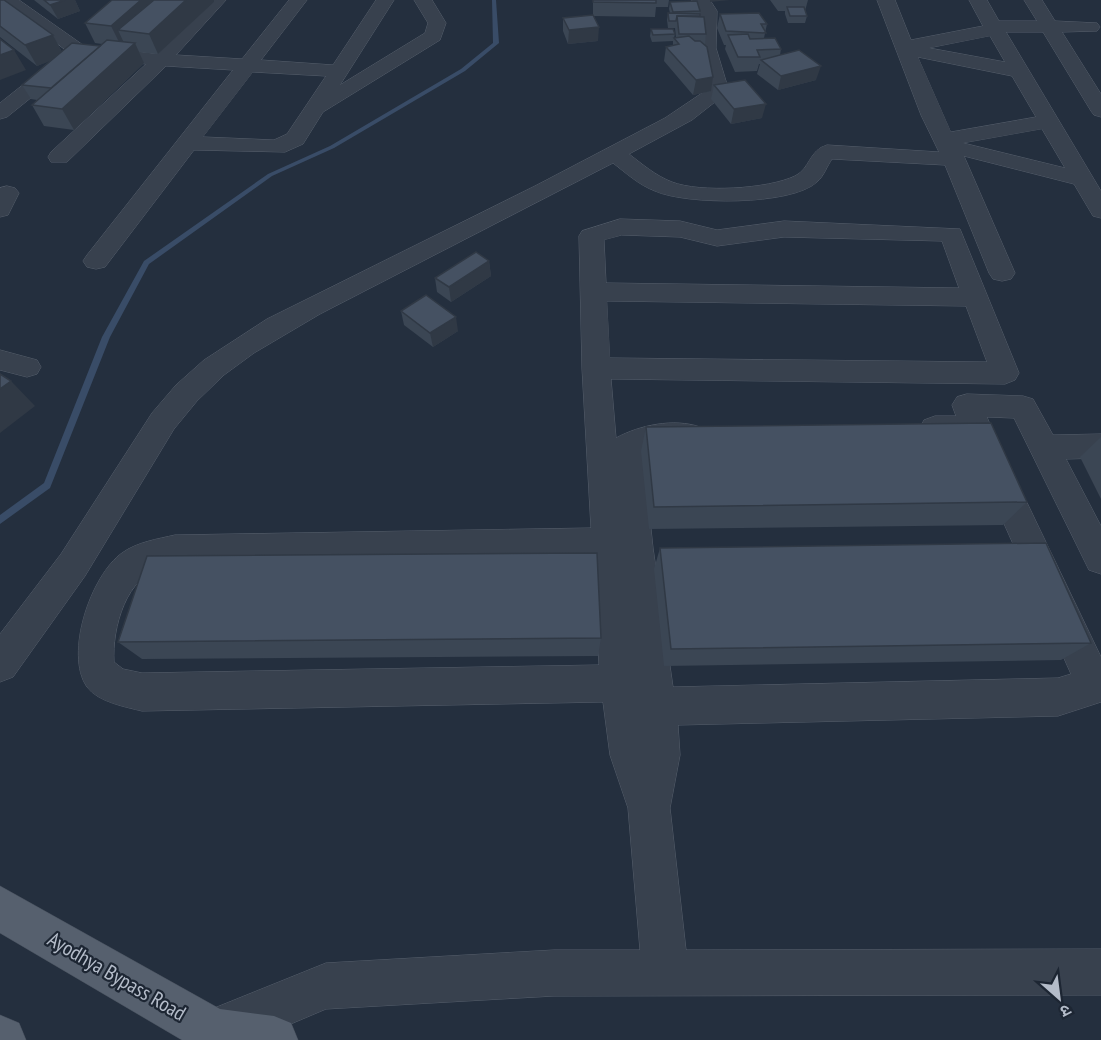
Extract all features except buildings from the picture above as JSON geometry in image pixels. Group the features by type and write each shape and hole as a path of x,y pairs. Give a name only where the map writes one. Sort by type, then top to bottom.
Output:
{"main road":[{"name":"Ayodhya Bypass Road","path":"0,908 212,1036 274,1040"}],"street":[{"path":"8,0 78,50 162,60 339,71"},
{"path":"96,261 298,0"},
{"path":"186,143 277,147 295,139 385,0"},
{"path":"314,109 433,36 437,23 423,0"},
{"path":"0,664 73,565 163,421 176,403 216,364 234,351 348,289 614,154 699,108 719,91 707,48 708,11 701,0"},
{"path":"886,0 931,115 948,148 1002,273"},
{"path":"978,0 1019,72 1078,124"},
{"path":"1034,0 1079,75 1078,124 1090,182 1101,211"},
{"path":"59,157 162,60 218,1"},
{"path":"906,48 993,28 1090,27"},
{"path":"4,103 78,50 93,36"},
{"path":"906,48 1019,72 1101,75"},
{"path":"614,154 664,188 687,193 713,194 795,185 811,176 821,156 827,153 948,148 1078,124"},
{"path":"948,148 1090,182"},
{"path":"596,368 1005,373 951,234 784,229 717,238 680,229 641,226 604,230 591,236 596,368 622,545 657,706 660,755 649,808"},
{"path":"592,292 975,297"},
{"path":"0,360 27,367"},
{"path":"657,706 1058,697 1098,685 1029,544 967,405 1023,407 1101,560"},
{"path":"905,429 976,427"},
{"path":"665,972 649,808 630,755 620,683 622,545 627,447 637,441 657,436 716,435"},
{"path":"1044,447 1101,446"},
{"path":"993,544 1029,544"},
{"path":"620,683 142,692 121,688 100,674 93,655 100,626 120,576 134,563 154,554 175,550 622,545 672,548"},
{"path":"212,1036 326,986 554,973 1101,972"}],"waterway":[{"path":"0,520 47,485 106,337 146,263 270,175 332,147 463,70 496,43 494,0"}]}
